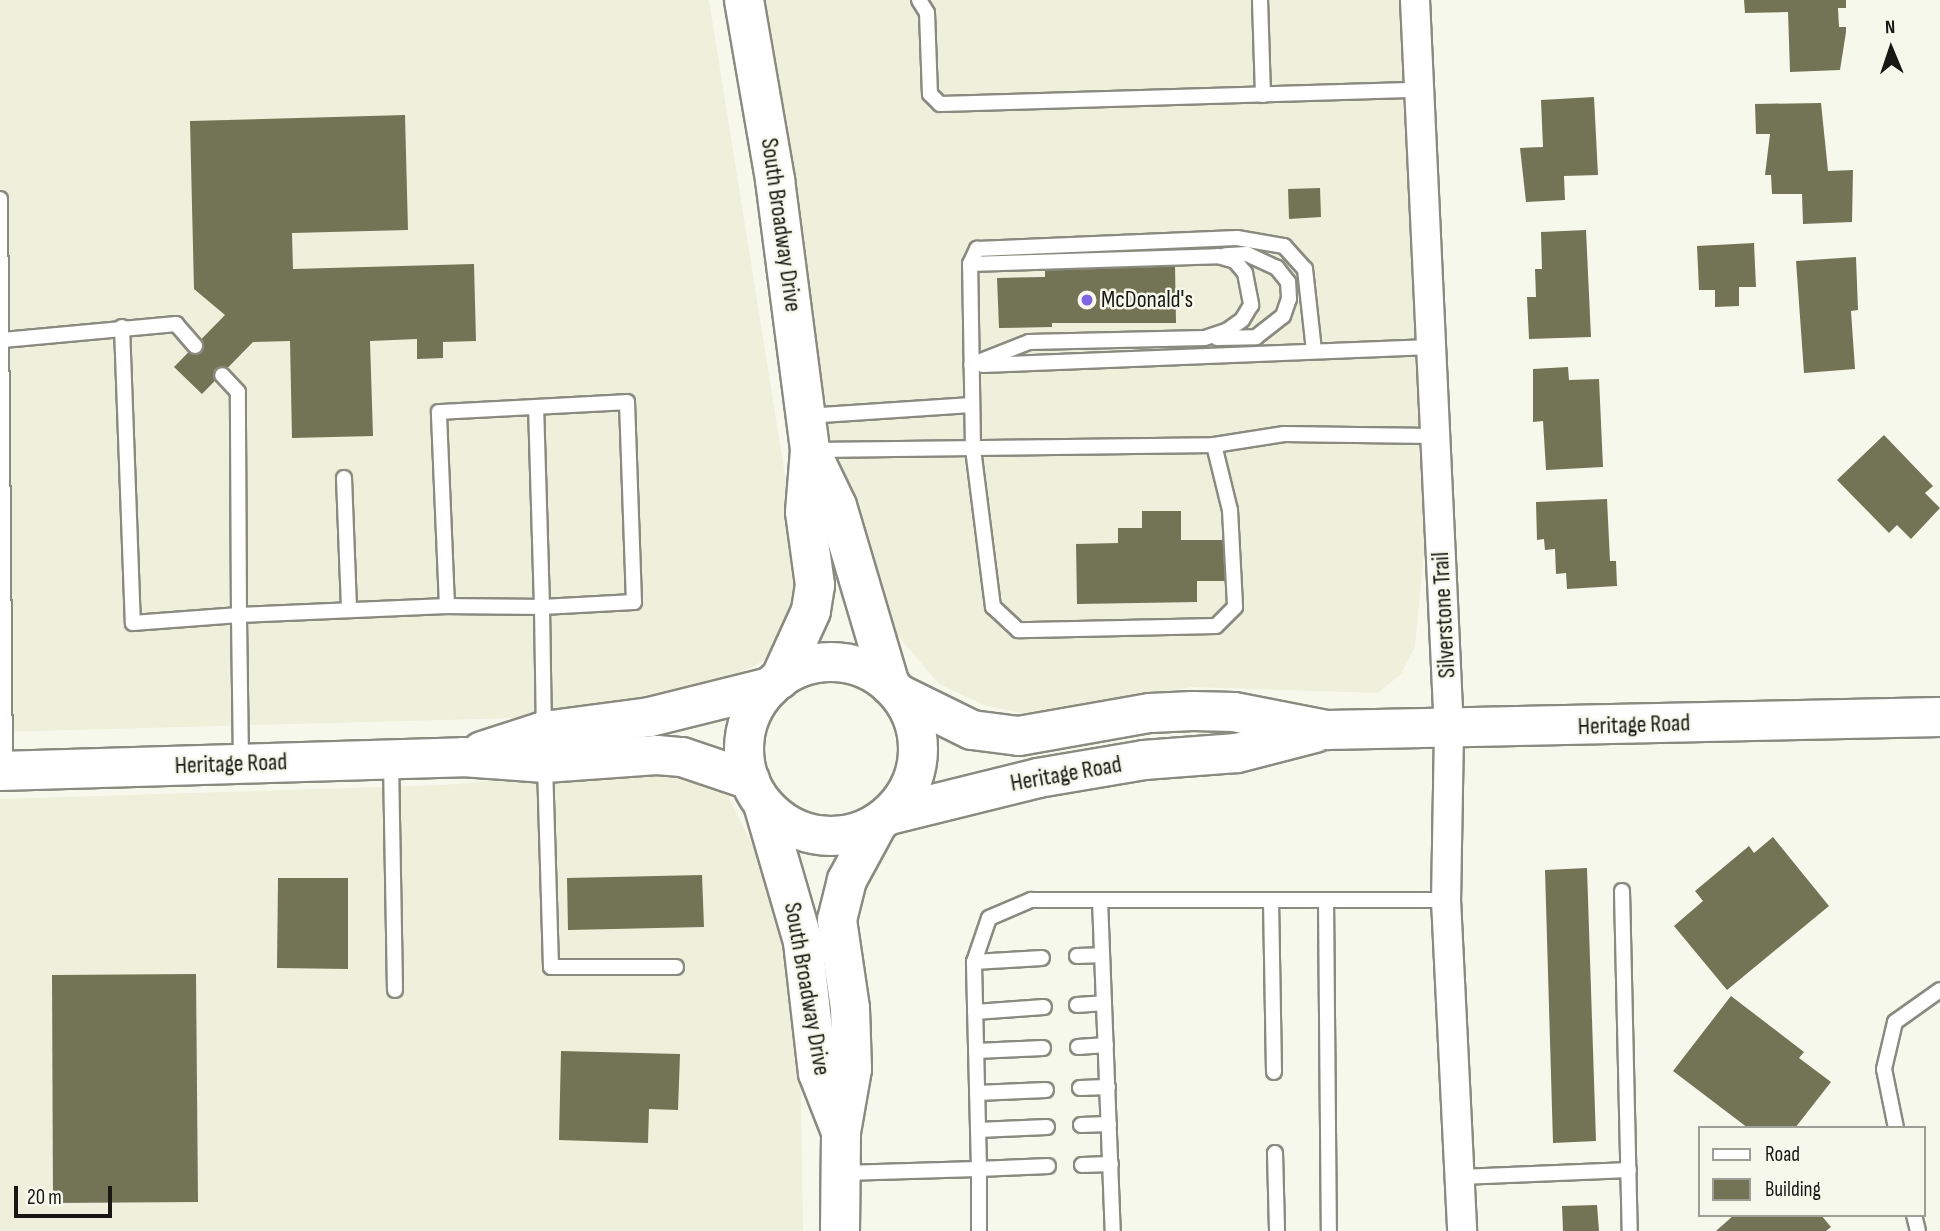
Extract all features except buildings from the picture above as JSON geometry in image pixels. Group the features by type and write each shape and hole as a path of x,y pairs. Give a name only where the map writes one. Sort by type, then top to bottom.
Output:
{"main road":[{"name":"South Broadway Drive","path":"744,0 775,180 808,433 805,512 815,585 811,611 775,683"},
{"name":"South Broadway Drive","path":"808,433 837,506 895,689"},
{"path":"842,663 867,670 895,689 916,730 919,757 906,795 883,819 840,836 815,835 791,827 756,792 744,756 746,731 755,707 775,683 803,667 842,663"},
{"name":"Heritage Road","path":"2,771 463,757 544,747 775,683"},
{"name":"Heritage Road","path":"895,689 972,730 1019,736 1150,713 1193,711 1234,712 1327,730 1449,730 1940,717"},
{"name":"Heritage Road","path":"883,819 1038,778 1144,760 1237,753 1327,730"},
{"name":"Heritage Road","path":"544,747 682,757 756,792"},
{"name":"South Broadway Drive","path":"756,792 803,942 818,1073 841,1132"},
{"name":"South Broadway Drive","path":"840,1231 841,1132 852,1069 850,1008 837,920 847,880 883,819"}],"street":[{"name":"Silverstone Trail","path":"1415,0 1449,730 1446,900 1462,1231"}],"lane":[{"path":"919,0 927,13 930,94 940,104 1419,90"},
{"path":"1260,0 1264,95"},
{"path":"0,199 3,340 2,771"},
{"path":"1214,444 1230,510 1235,607 1216,626 1018,630 993,607 973,448 970,264 977,248 997,245 1237,238 1284,246 1305,269 1314,350"},
{"path":"970,264 1247,254 1277,268 1288,282 1289,299 1283,316 1256,337 1028,342 971,365"},
{"path":"1205,338 1226,331 1251,305 1245,273 1235,261 1218,256"},
{"path":"3,340 176,324 195,346"},
{"path":"122,327 133,623 348,609 542,607 634,602 627,402 439,412 447,606"},
{"path":"971,365 1431,346"},
{"path":"222,375 238,392 241,764"},
{"path":"808,433 972,405"},
{"path":"536,408 551,967 676,967"},
{"path":"808,433 973,448 1214,444 1284,434 1436,436"},
{"path":"344,478 348,609"},
{"path":"391,760 395,990"},
{"path":"1622,891 1630,1231"},
{"path":"979,1231 974,962 989,918 1031,900 1446,900"},
{"path":"1100,900 1113,1231"},
{"path":"1270,900 1274,1072"},
{"path":"1326,900 1329,1231"},
{"path":"1077,956 1102,954"},
{"path":"974,962 1042,958"},
{"path":"1896,1126 1884,1069 1895,1022 1940,990"},
{"path":"1077,1005 1104,1003"},
{"path":"975,1012 1044,1007"},
{"path":"1078,1047 1106,1045"},
{"path":"976,1051 1043,1048"},
{"path":"1080,1088 1108,1087"},
{"path":"977,1093 1046,1090"},
{"path":"1081,1125 1109,1124"},
{"path":"978,1130 1047,1127"},
{"path":"1275,1153 1277,1231"},
{"path":"1082,1165 1111,1164"},
{"path":"841,1173 1048,1166"},
{"path":"1461,1177 1629,1170"}],"shaded area":[{"path":"0,0 709,0 789,500 798,601 771,657 734,676 629,703 515,718 0,732"},
{"path":"744,0 1415,0 1435,436 1415,647 1401,674 1378,693 1192,687 1023,713 986,706 939,684 893,630 810,450"},
{"path":"618,770 670,771 709,784 728,796 764,868 800,1019 803,1231 0,1231 0,799 443,785"}],"place":[{"name":"McDonald's","path":"1087,300"}]}
